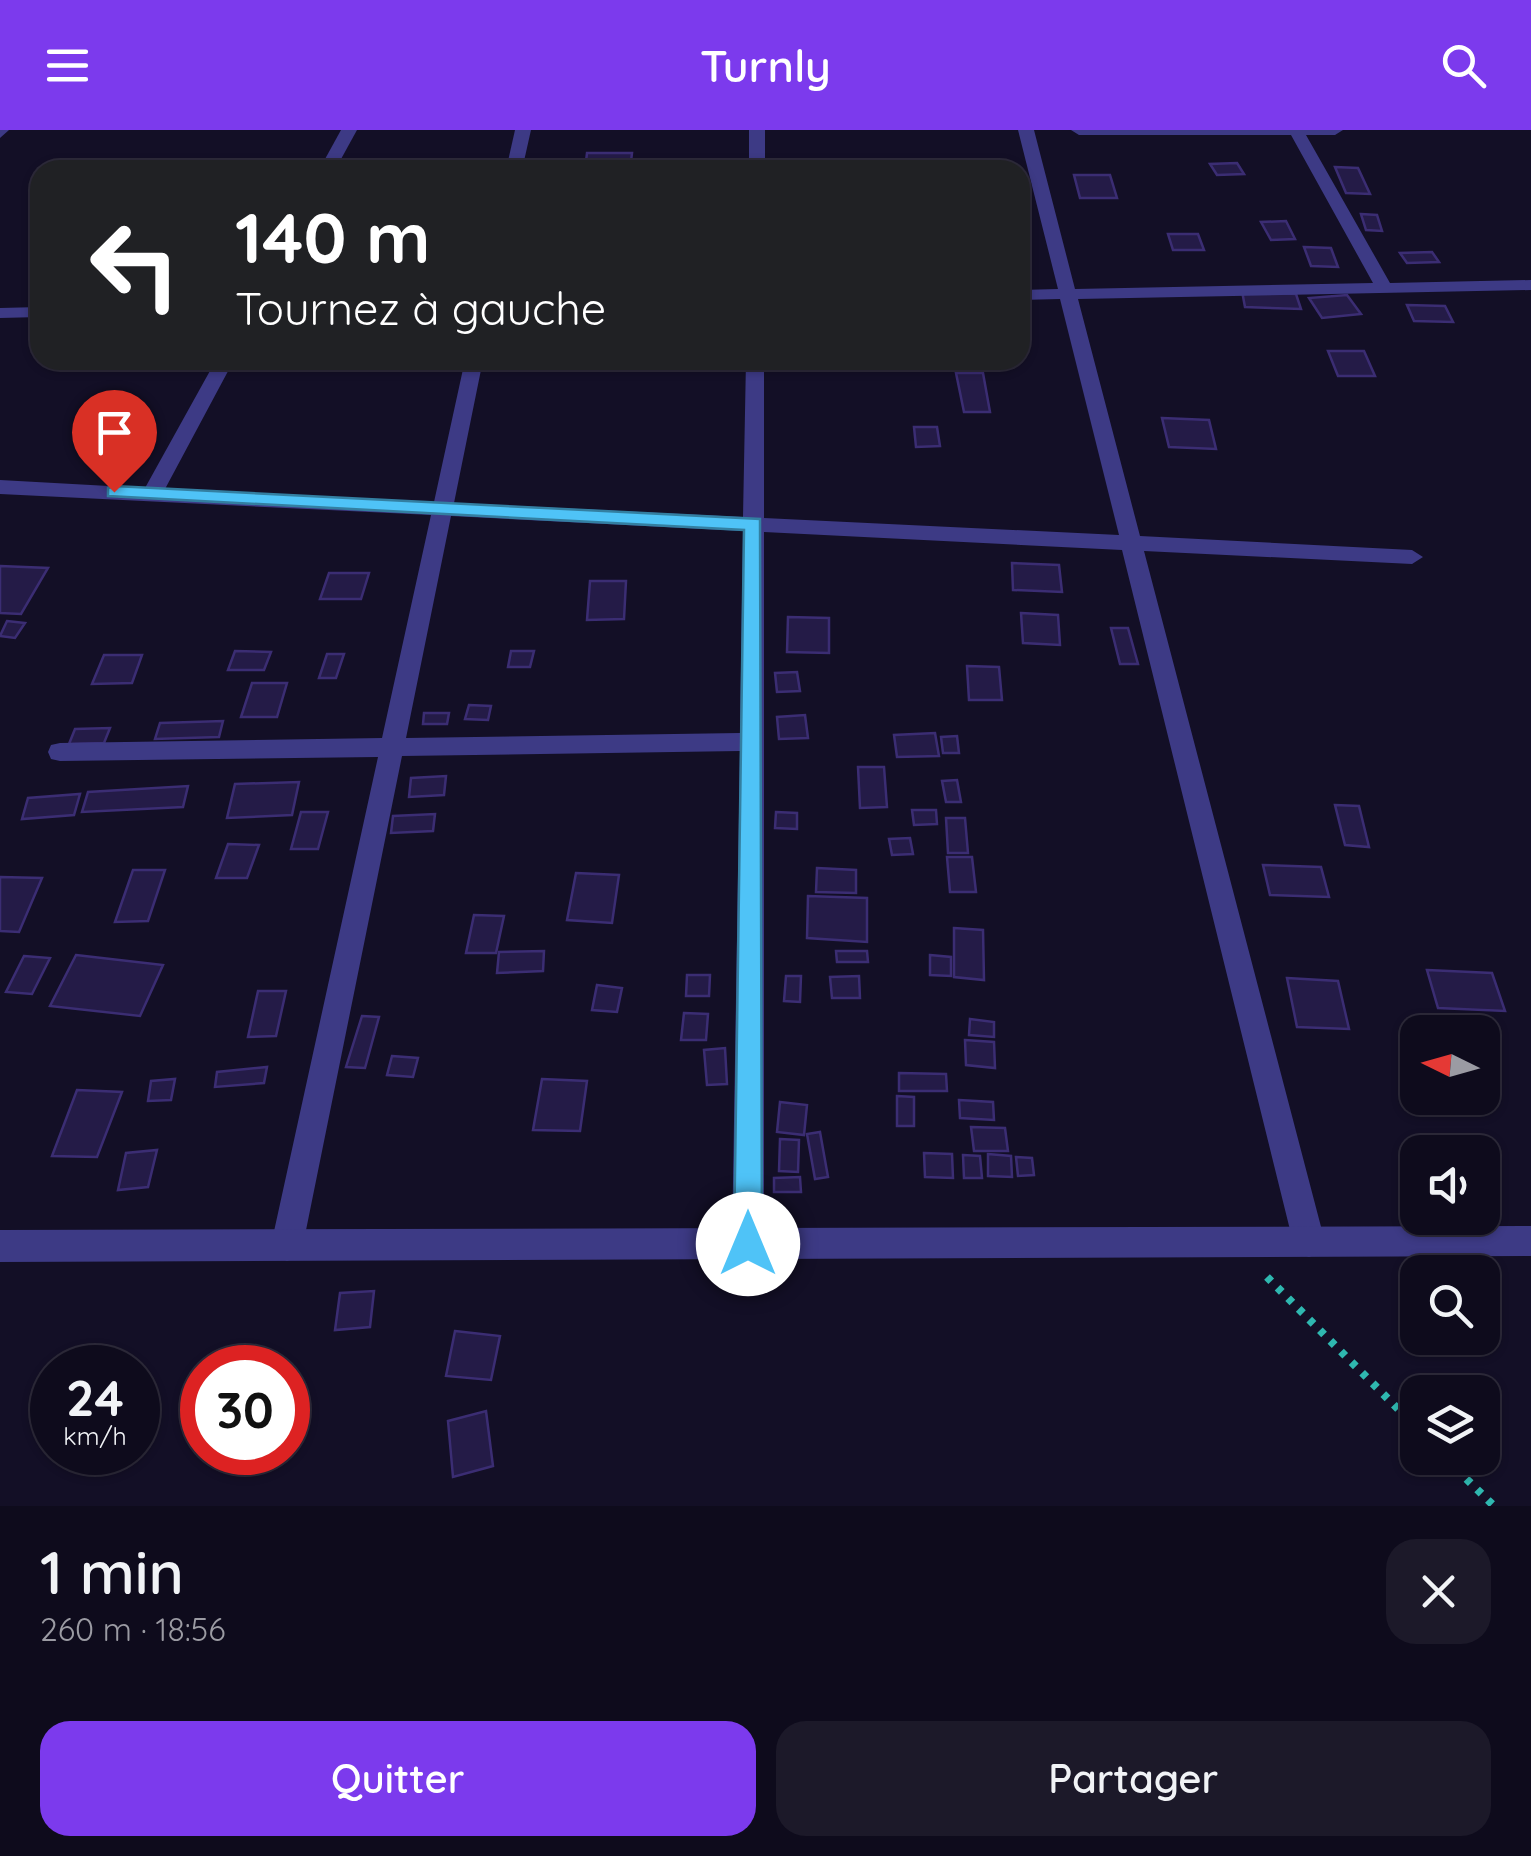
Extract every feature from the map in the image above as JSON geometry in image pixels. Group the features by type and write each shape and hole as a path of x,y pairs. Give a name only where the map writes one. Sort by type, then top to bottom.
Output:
{"street":[{"path":"333,160 349,130"},
{"path":"516,160 522,130"},
{"path":"757,130 757,160"},
{"path":"1026,130 1309,1242"},
{"path":"1079,130 1335,130"},
{"path":"1297,131 1384,288"},
{"path":"1030,294 1531,285"},
{"path":"0,313 30,312"},
{"path":"152,494 219,370"},
{"path":"286,1245 472,370"},
{"path":"748,1244 755,370"},
{"path":"0,487 1412,556"},
{"path":"60,752 752,742"},
{"path":"0,1246 1531,1242"}],"path":[{"path":"1232,1242 1400,1411"},
{"path":"1463,1475 1494,1506"}],"building":[{"path":"587,153 632,153 631,160 586,160"},
{"path":"1237,163 1244,174 1217,175 1210,164"},
{"path":"1335,167 1358,168 1370,194 1346,193"},
{"path":"1074,175 1110,175 1117,198 1080,198"},
{"path":"1361,214 1377,215 1382,231 1366,230"},
{"path":"1286,221 1295,239 1271,240 1261,222"},
{"path":"1168,234 1198,234 1204,250 1173,250"},
{"path":"1304,247 1331,248 1338,267 1311,266"},
{"path":"1432,252 1439,262 1407,263 1400,253"},
{"path":"1242,291 1296,294 1301,309 1245,307"},
{"path":"1347,295 1361,314 1322,318 1309,298"},
{"path":"1407,305 1445,306 1453,322 1414,321"},
{"path":"1328,351 1364,351 1375,376 1338,376"},
{"path":"956,373 983,373 990,412 964,412"},
{"path":"1162,418 1209,420 1216,449 1169,447"},
{"path":"914,427 937,427 940,446 916,447"},
{"path":"1012,563 1059,565 1062,592 1013,590"},
{"path":"0,566 48,568 21,614 0,613"},
{"path":"329,573 369,573 361,599 320,599"},
{"path":"590,581 626,581 624,619 587,620"},
{"path":"1021,613 1058,615 1060,645 1023,643"},
{"path":"788,617 829,618 829,653 787,652"},
{"path":"7,621 25,623 15,638 0,636"},
{"path":"1111,628 1128,628 1138,664 1120,664"},
{"path":"235,651 271,652 264,670 228,670"},
{"path":"511,651 534,651 530,667 508,667"},
{"path":"327,654 344,654 336,678 319,678"},
{"path":"104,655 142,655 132,683 92,684"},
{"path":"967,666 999,667 1002,700 969,700"},
{"path":"797,672 800,691 777,692 775,673"},
{"path":"252,683 287,683 277,717 241,717"},
{"path":"469,705 491,706 488,720 465,719"},
{"path":"424,713 449,713 447,724 423,724"},
{"path":"805,715 808,738 779,739 777,717"},
{"path":"223,721 219,737 155,739 160,723"},
{"path":"110,728 104,743 69,744 75,729"},
{"path":"935,733 939,756 897,757 894,735"},
{"path":"957,736 959,753 943,753 941,737"},
{"path":"858,767 884,767 887,807 860,808"},
{"path":"446,776 444,795 409,797 411,778"},
{"path":"957,780 961,802 946,802 942,781"},
{"path":"299,782 292,815 227,818 235,784"},
{"path":"188,786 183,807 82,812 88,792"},
{"path":"80,794 74,815 22,819 28,798"},
{"path":"1335,805 1359,806 1369,847 1345,845"},
{"path":"912,810 936,810 937,824 914,825"},
{"path":"301,812 328,812 318,849 291,849"},
{"path":"776,812 797,813 797,829 775,828"},
{"path":"435,814 433,831 391,833 393,816"},
{"path":"946,818 965,818 968,853 948,853"},
{"path":"910,838 913,854 892,855 889,839"},
{"path":"228,844 259,845 247,878 216,878"},
{"path":"947,857 972,857 976,892 950,892"},
{"path":"1263,865 1321,867 1329,897 1270,895"},
{"path":"817,868 856,870 856,893 816,892"},
{"path":"133,870 165,870 148,921 115,922"},
{"path":"576,873 619,875 612,923 567,920"},
{"path":"0,877 42,878 19,932 0,931"},
{"path":"808,896 867,898 867,942 807,938"},
{"path":"474,915 504,916 496,953 466,953"},
{"path":"954,928 983,930 984,980 954,977"},
{"path":"544,951 543,971 497,973 499,952"},
{"path":"836,951 867,951 868,962 837,962"},
{"path":"76,955 163,965 140,1016 50,1006"},
{"path":"930,955 951,957 951,976 930,975"},
{"path":"24,956 50,958 32,994 6,992"},
{"path":"1427,970 1492,973 1505,1011 1438,1008"},
{"path":"687,975 710,975 709,996 686,996"},
{"path":"786,976 801,976 800,1002 784,1001"},
{"path":"859,976 860,998 832,998 830,977"},
{"path":"1287,978 1338,981 1349,1029 1297,1027"},
{"path":"597,985 622,988 617,1012 592,1010"},
{"path":"258,991 286,991 276,1036 248,1037"},
{"path":"684,1013 708,1014 706,1040 681,1040"},
{"path":"362,1016 379,1017 365,1068 346,1067"},
{"path":"970,1019 994,1022 994,1037 969,1035"},
{"path":"965,1040 994,1042 995,1068 966,1065"},
{"path":"725,1048 727,1084 707,1085 704,1050"},
{"path":"392,1056 418,1058 413,1077 387,1075"},
{"path":"267,1067 264,1083 215,1087 217,1072"},
{"path":"899,1073 946,1074 947,1091 899,1091"},
{"path":"175,1079 171,1100 148,1101 151,1081"},
{"path":"542,1079 587,1081 580,1131 533,1130"},
{"path":"77,1090 122,1092 97,1157 52,1156"},
{"path":"897,1096 914,1097 914,1126 897,1126"},
{"path":"959,1100 993,1102 994,1120 960,1118"},
{"path":"780,1102 807,1105 804,1135 777,1132"},
{"path":"971,1127 1005,1128 1008,1151 974,1151"},
{"path":"820,1132 828,1177 815,1179 807,1134"},
{"path":"780,1139 799,1140 798,1172 779,1171"},
{"path":"157,1150 148,1187 118,1190 126,1153"},
{"path":"924,1153 952,1154 953,1178 925,1177"},
{"path":"988,1154 1011,1156 1012,1177 988,1176"},
{"path":"963,1155 980,1156 982,1178 964,1178"},
{"path":"1016,1157 1032,1158 1034,1175 1018,1176"},
{"path":"800,1177 801,1192 774,1192 774,1178"},
{"path":"374,1291 370,1327 335,1330 340,1293"},
{"path":"455,1331 500,1336 491,1380 446,1376"},
{"path":"486,1411 493,1466 453,1477 448,1421"}],"route":[{"path":"114,492 754,524 748,1244"}]}
